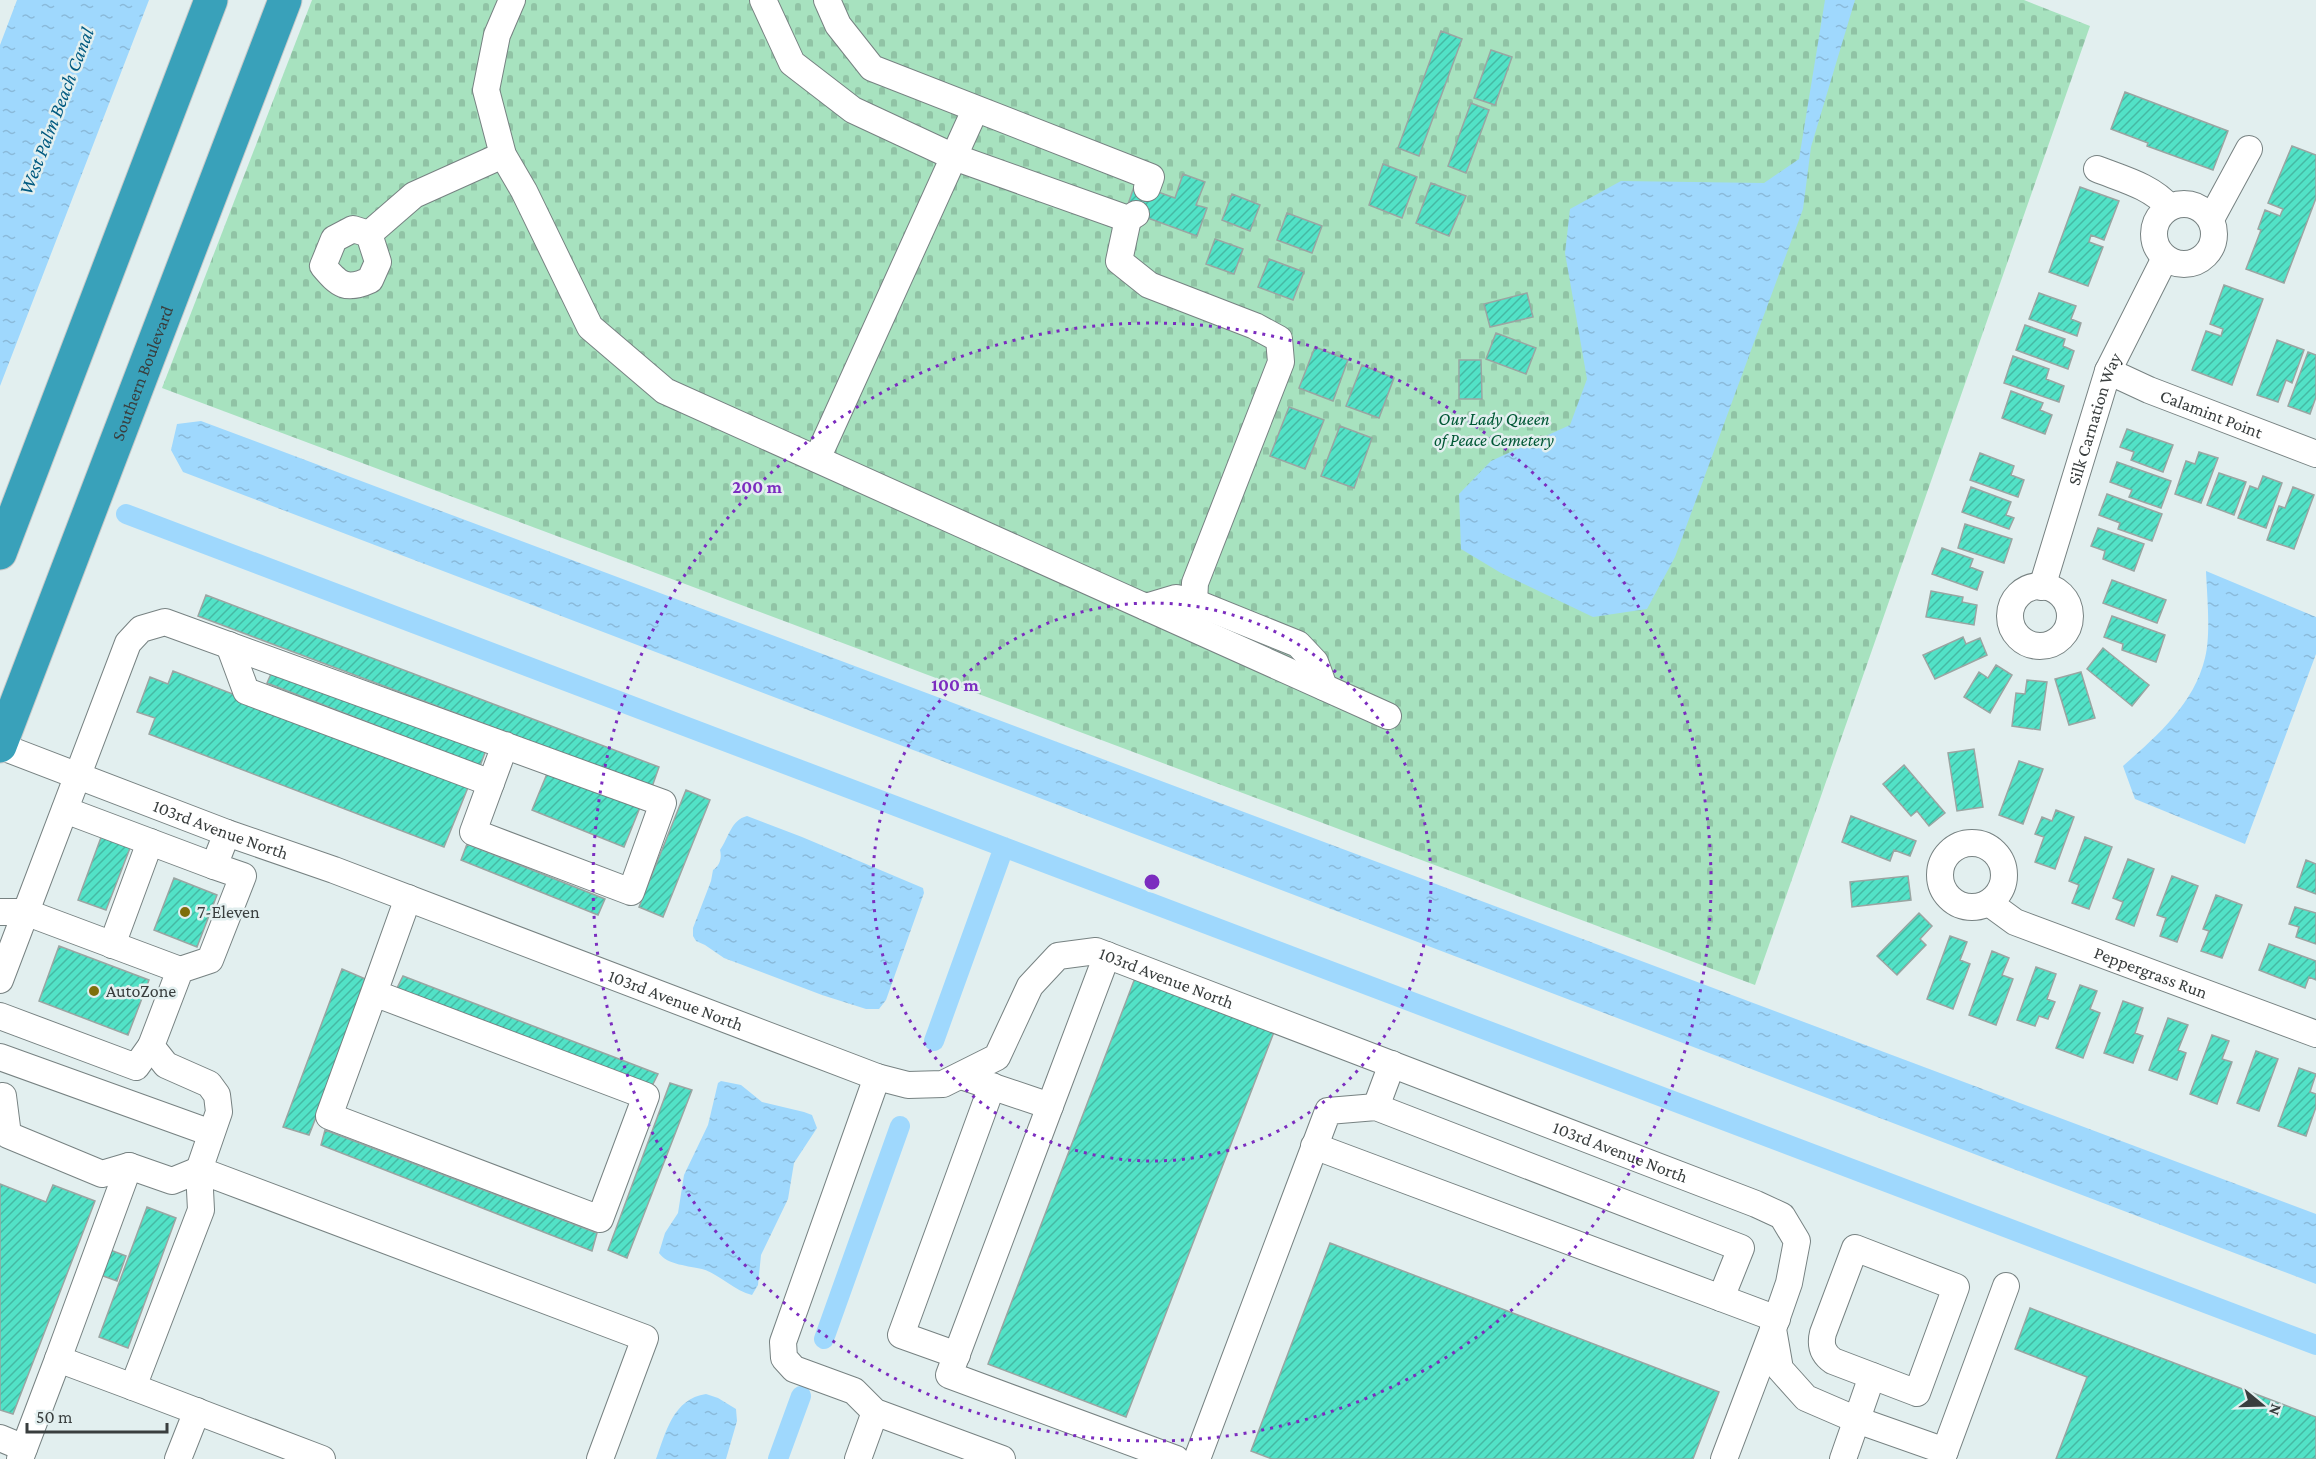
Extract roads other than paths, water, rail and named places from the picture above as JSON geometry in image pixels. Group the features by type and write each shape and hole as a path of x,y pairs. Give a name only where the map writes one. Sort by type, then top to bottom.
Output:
{"highway":[{"path":"0,553 211,0"},
{"name":"Southern Boulevard","path":"0,746 285,0"}],"street":[{"path":"512,0 497,36 486,90 503,155 524,191 590,327 665,391 1388,716"},
{"path":"763,0 792,63 853,110 954,157 1132,217 1119,261 1149,285 1255,326 1279,339 1281,362 1195,583 1194,602"},
{"path":"827,0 838,25 872,68 1151,177 1147,188"},
{"path":"817,459 975,110"},
{"path":"2211,219 2250,149"},
{"path":"369,234 414,195 503,155"},
{"path":"2097,169 2146,189 2161,197 2169,207"},
{"path":"2178,204 2197,206 2211,219 2214,240 2204,258 2184,265 2174,263 2165,258 2154,242 2153,232 2161,213 2169,207 2178,204"},
{"name":"Silk Carnation Way","path":"2042,587 2108,371 2165,258"},
{"name":"Calamint Point","path":"2108,371 2149,390 2316,454"},
{"path":"1146,607 1176,598 1194,602 1298,644 1315,662 1324,687"},
{"path":"0,980 12,912 65,810 128,643 141,629 165,622 230,645 505,745 663,803 631,892 474,832 505,745"},
{"path":"230,645 246,691 491,783"},
{"name":"103rd Avenue North","path":"0,746 227,833 334,870 877,1077 908,1085 943,1084 997,1058 1030,986 1058,956 1096,951 1107,955 1734,1195 1782,1216 1797,1241 1789,1283 1775,1324 1780,1369 1806,1398 1943,1455"},
{"path":"12,912 180,970 210,960 243,876 65,810"},
{"path":"214,866 227,833"},
{"path":"112,945 150,842"},
{"path":"374,993 646,1096 600,1219 329,1116 408,898"},
{"name":"Peppergrass Run","path":"1989,903 2015,922 2316,1034"},
{"path":"1107,955 949,1375 1176,1459"},
{"path":"0,1016 136,1067 151,1046 180,970"},
{"path":"133,1387 201,1210 199,1170 219,1112 217,1095 209,1084 166,1065 151,1046"},
{"path":"212,1133 8,1060 1,1096 8,1135 102,1174 129,1166 172,1181 199,1170 645,1338 600,1459"},
{"path":"1376,1107 1392,1064"},
{"path":"961,1076 1050,1106"},
{"path":"877,1077 783,1341 784,1358 794,1369 854,1391 875,1412 1002,1459"},
{"path":"957,1355 901,1335 992,1086"},
{"path":"1197,1459 1328,1111 1376,1107 1741,1248 1721,1298"},
{"path":"1314,1146 1721,1298 1775,1324 1724,1459"},
{"path":"0,1438 22,1454 129,1166"},
{"path":"1855,1248 1956,1287 1917,1393 1872,1376 1833,1361 1828,1358 1822,1346 1823,1333 1855,1248"},
{"path":"1943,1455 2006,1286"},
{"path":"57,1359 322,1459"},
{"path":"1843,1459 1872,1376"},
{"path":"178,1459 197,1411"},
{"path":"858,1459 875,1412"}],"water":[{"name":"West Palm Beach Canal","path":"17,0 149,0 0,386 0,45"},
{"path":"1825,0 1855,0 1811,147 1803,209 1675,557 1647,609 1593,617 1501,573 1461,549 1459,494 1491,461 1570,425 1587,379 1565,253 1570,209 1621,181 1764,183 1799,159"},
{"path":"201,421 2316,1214 2316,1284 183,472 171,450 177,424"},
{"path":"2206,571 2316,617 2316,654 2245,844 2135,799 2123,766 2173,718 2200,675 2208,638"},
{"path":"747,816 923,888 924,893 886,1000 879,1009 866,1009 822,995 724,958 696,941 693,928 713,870 720,861 720,850 737,821"},
{"path":"721,1081 741,1085 762,1102 812,1115 817,1128 794,1163 788,1199 761,1255 758,1285 752,1295 739,1290 708,1271 673,1263 659,1253 665,1233 678,1213 684,1175 708,1125 718,1083"},
{"path":"706,1394 736,1409 737,1421 726,1459 656,1459 672,1418 678,1410 686,1402"}],"waterway":[{"path":"126,514 2316,1345"},
{"path":"934,1041 1004,847"},
{"path":"824,1339 900,1126"},
{"path":"778,1459 801,1396"}],"place":[{"name":"7-Eleven","path":"185,912"},
{"name":"AutoZone","path":"94,991"}],"park label":[{"name":"Our Lady Queen of Peace Cemetery","path":"1494,429"}]}
